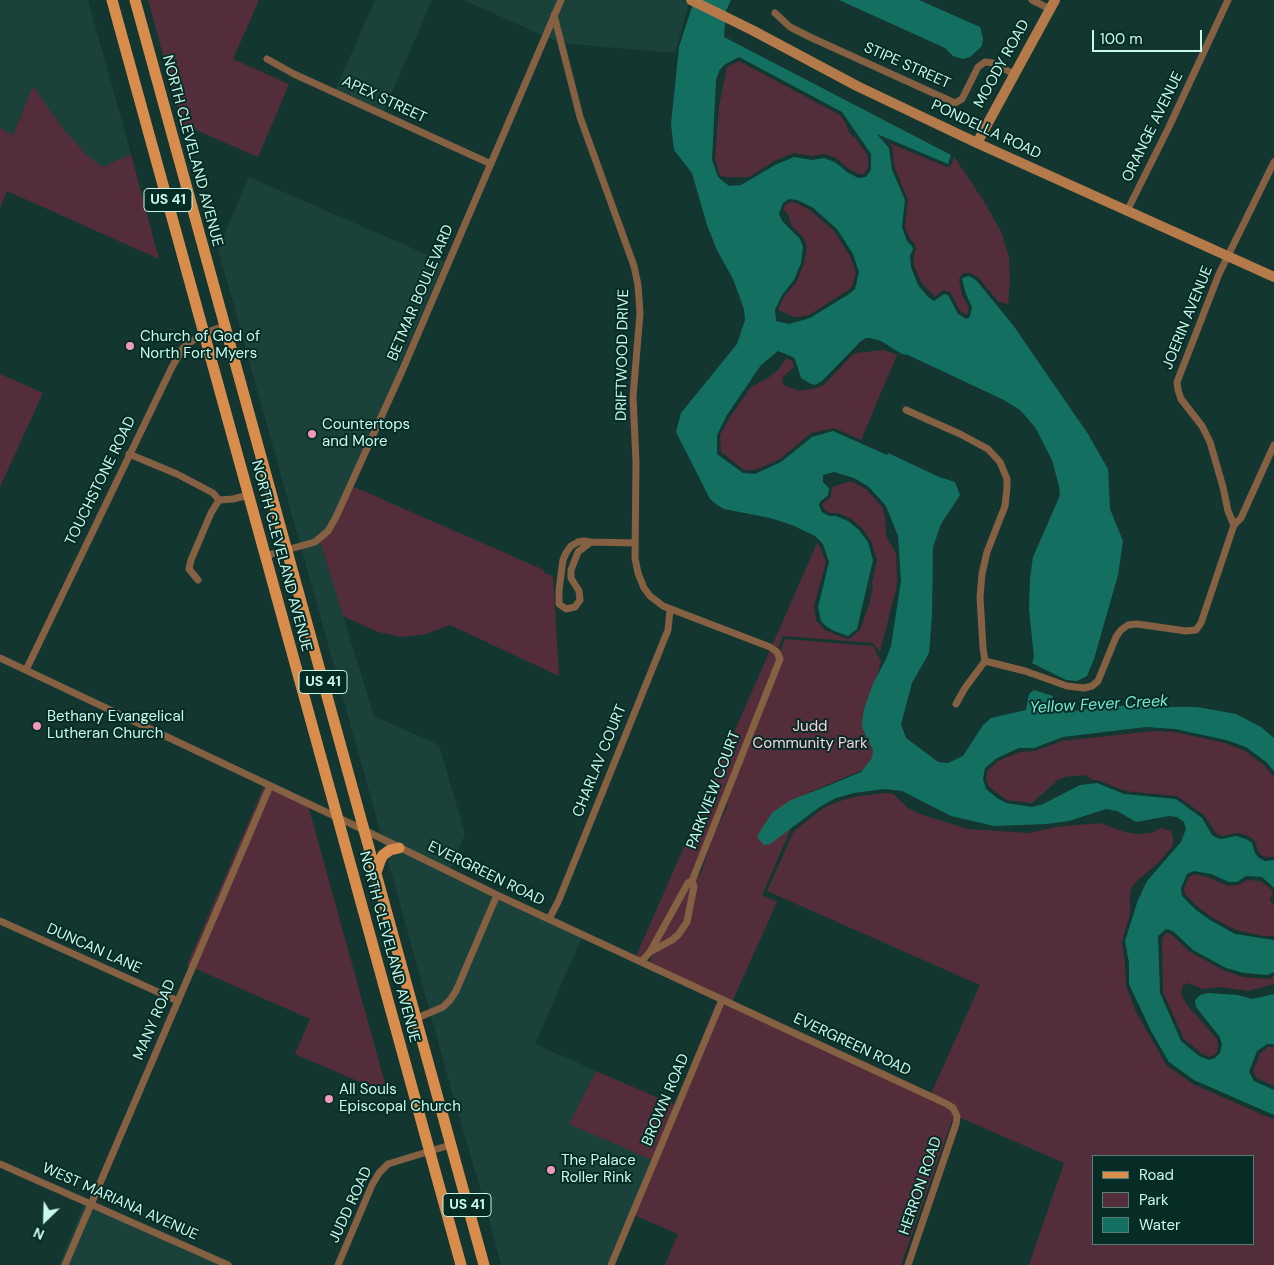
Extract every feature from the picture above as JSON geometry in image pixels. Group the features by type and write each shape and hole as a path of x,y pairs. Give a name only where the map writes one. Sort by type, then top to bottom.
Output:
{"main road":[{"name":"NORTH CLEVELAND AVENUE","path":"112,0 461,1265"},
{"name":"NORTH CLEVELAND AVENUE","path":"135,0 484,1265"},
{"name":"PONDELLA ROAD","path":"691,0 857,86 977,143 1274,277"},
{"name":"MOODY ROAD","path":"977,143 1053,4"},
{"path":"301,685 322,680"},
{"path":"376,874 384,854 399,848"}],"street":[{"name":"BETMAR BOULEVARD","path":"266,556 306,546 322,538 336,517 402,371 561,0"},
{"path":"1032,0 1053,4"},
{"name":"ORANGE AVENUE","path":"1127,211 1168,129 1228,0"},
{"name":"STIPE STREET","path":"775,14 790,27 812,38 955,102 962,99 980,64 989,61 1014,74"},
{"name":"DRIFTWOOD DRIVE","path":"554,15 580,117 634,266 638,285 639,330 634,373 634,397 636,566 641,581 650,596 670,610 760,642 777,652"},
{"name":"APEX STREET","path":"267,59 294,74 491,164"},
{"name":"JOERIN AVENUE","path":"1234,525 1228,511 1210,442 1202,426 1182,399 1177,382 1219,274 1274,162"},
{"name":"TOUCHSTONE ROAD","path":"26,670 172,367 183,348 204,333 224,326"},
{"path":"906,410 981,444 995,454 1007,479 1007,497 987,552 981,580 982,648 985,661 956,704"},
{"path":"985,661 1025,671 1066,686 1075,688 1087,687 1092,686 1098,681 1116,637 1128,625 1137,624 1186,631 1196,630 1201,623 1234,525 1240,518 1274,445"},
{"path":"129,454 177,474 212,493 219,500 249,495"},
{"path":"198,580 189,569 208,521 219,500"},
{"path":"591,542 578,552 573,561 571,575 574,585 579,591 580,600 575,607 566,609 559,604 559,590 563,560 571,546 578,542 591,542 636,543"},
{"path":"561,575 571,575"},
{"name":"CHARLAV COURT","path":"549,919 558,902 668,630 670,610"},
{"name":"PARKVIEW COURT","path":"641,962 650,952 688,883 692,881 777,668 780,659 777,652"},
{"name":"EVERGREEN ROAD","path":"0,658 497,895 947,1104 953,1108 956,1116"},
{"name":"MANY ROAD","path":"65,1265 270,786"},
{"name":"PARKVIEW COURT","path":"650,952 672,940 687,922 694,886 692,881"},
{"path":"415,1018 443,1007 456,991 497,895"},
{"name":"DUNCAN LANE","path":"0,921 178,1001"},
{"name":"BROWN ROAD","path":"611,1265 722,1000"},
{"name":"HERRON ROAD","path":"908,1265 956,1124 956,1116"},
{"name":"JUDD ROAD","path":"338,1265 379,1173 388,1164 450,1145"},
{"name":"WEST MARIANA AVENUE","path":"0,1164 228,1265"}],"shaded area":[{"path":"0,0 88,0 131,154 103,168 88,156 64,130 33,86 13,135 0,128"},
{"path":"375,0 432,0 382,115 334,93"},
{"path":"463,0 682,0 689,3 675,53 560,43"},
{"path":"249,177 444,262 398,368 402,369 333,524 319,538 374,716 439,745 465,834 448,874 582,937 535,1044 596,1071 570,1124 652,1160 607,1265 501,1265 387,857 404,851 403,843 385,849 218,249"},
{"path":"85,1202 227,1265 59,1265"}],"green space":[{"path":"148,0 259,0 233,59 289,84 258,157 182,124"},
{"path":"739,61 840,115 848,131 855,137 868,156 868,168 864,174 859,174 849,169 836,158 825,154 812,156 794,153 774,161 749,177 726,177 720,175 715,159 719,106 727,67"},
{"path":"33,86 64,130 88,156 103,167 131,154 159,259 7,191 0,208 0,128 13,135"},
{"path":"889,143 947,167 951,166 955,158 985,203 1001,232 1009,257 1008,304 998,301 978,277 970,273 963,273 959,279 962,295 969,308 967,315 960,311 950,292 943,290 935,297 922,283 914,266 915,244 910,239 905,227 908,200 895,168 892,147"},
{"path":"790,202 810,210 834,231 850,256 856,273 852,287 847,291 809,315 799,317 794,317 778,310 784,297 797,281 804,264 807,247 803,237 792,226 788,214 783,210 785,205"},
{"path":"884,350 897,355 861,440 834,428 811,433 780,459 755,470 744,470 721,452 720,435 730,417 751,387 768,378 779,369 786,358 792,361 794,367 783,377 782,382 785,386 800,391 824,385 856,353"},
{"path":"0,374 43,393 0,487"},
{"path":"853,482 867,490 882,507 885,516 886,536 896,553 897,581 880,652 873,643 783,636 777,651 775,672 698,871 647,961 929,1098 980,985 767,891 794,831 822,809 837,802 854,797 884,793 893,794 908,808 920,814 968,829 1029,833 1056,827 1100,823 1125,832 1138,834 1152,833 1161,828 1171,831 1173,844 1171,848 1158,863 1138,880 1130,892 1130,914 1122,942 1126,986 1136,1012 1167,1066 1193,1084 1274,1119 1274,1265 1029,1265 1064,1163 954,1115 901,1265 665,1265 678,1234 629,1213 652,1160 569,1124 596,1071 675,1105 717,1001 634,961 817,543 826,562 814,606 816,620 825,630 847,639 860,630 869,605 877,560 871,541 862,528 850,518 838,513 830,513 824,509 822,504 831,497 832,487"},
{"path":"352,486 544,570 544,573 553,576 559,676 450,625 426,634 402,637 378,632 343,616 319,538 333,524"},
{"name":"Judd Community Park","path":"785,639 873,646 881,661 863,730 873,751 874,765 806,794 762,895 777,902 732,1002 652,965 650,961 657,941 692,881 701,873 715,831 727,808 730,789"},
{"path":"1154,731 1174,732 1225,743 1245,751 1264,765 1274,777 1274,857 1261,855 1255,841 1247,835 1237,833 1222,836 1217,834 1204,815 1177,796 1125,791 1098,780 1093,780 1085,775 1065,777 1058,780 1032,803 1007,800 989,787 986,779 988,770 998,761 1020,752 1035,751 1062,741"},
{"path":"264,786 308,805 388,1094 295,1054 310,1019 187,965"},
{"path":"1194,874 1210,878 1228,886 1238,885 1247,880 1260,881 1269,887 1273,892 1270,900 1274,905 1274,936 1263,936 1236,930 1211,917 1198,907 1185,894 1184,888 1189,877"},
{"path":"1167,933 1171,934 1190,952 1225,971 1243,977 1269,979 1274,976 1274,984 1248,991 1221,987 1203,989 1188,983 1183,985 1181,994 1187,1005 1217,1039 1217,1052 1209,1057 1184,1039 1163,992 1162,938"},
{"path":"1268,1047 1274,1047 1274,1086 1257,1078 1253,1071 1260,1054"}],"water":[{"path":"692,0 731,0 726,11 724,37 951,155 948,164 877,134 889,148 892,170 905,200 902,227 907,241 913,249 910,256 911,267 918,285 934,301 944,294 948,295 958,314 966,319 970,317 972,307 962,279 969,276 976,280 1013,325 1088,434 1108,469 1110,509 1123,541 1118,575 1094,659 1087,676 1077,681 1066,680 1032,663 1034,657 1029,610 1033,557 1060,494 1052,460 1035,427 1020,410 1004,400 908,355 902,354 881,341 870,338 860,342 822,381 815,385 801,378 793,357 778,351 761,365 727,415 717,435 717,454 743,473 755,474 781,462 812,437 833,431 887,455 888,453 939,477 955,482 960,495 941,524 933,547 932,615 929,653 912,683 901,724 906,738 938,762 948,763 963,756 983,725 991,718 1026,710 1029,694 1034,690 1053,696 1052,711 1074,711 1151,704 1154,707 1197,707 1236,714 1261,727 1274,738 1274,771 1266,762 1246,747 1226,740 1175,729 1146,727 1063,737 1034,748 1019,748 997,758 985,768 983,779 986,789 997,798 1006,803 1032,807 1043,804 1080,785 1097,783 1124,794 1176,799 1202,818 1215,837 1221,839 1236,836 1246,839 1252,843 1255,853 1259,858 1265,861 1274,860 1274,888 1262,877 1246,876 1237,882 1229,882 1211,874 1194,871 1187,874 1181,888 1182,896 1196,910 1235,934 1274,940 1274,972 1268,975 1244,973 1226,968 1193,950 1173,931 1166,929 1158,936 1160,993 1181,1041 1199,1056 1209,1060 1215,1058 1220,1053 1222,1045 1220,1037 1196,1007 1195,1000 1200,995 1208,993 1238,995 1252,999 1274,994 1274,1044 1267,1044 1257,1051 1249,1072 1254,1081 1274,1090 1274,1115 1194,1080 1169,1062 1151,1031 1129,984 1129,963 1125,941 1138,900 1147,881 1181,842 1186,829 1184,822 1177,817 1169,816 1136,822 1117,811 1106,809 1069,821 1047,824 994,826 951,816 902,791 885,789 854,793 836,798 821,806 770,844 764,845 757,837 773,812 791,800 861,772 872,758 873,750 863,730 862,723 864,709 873,684 891,646 901,581 898,536 886,506 869,487 854,478 834,472 823,475 823,482 829,488 828,495 819,505 822,512 848,521 859,530 868,542 873,560 857,629 848,636 834,631 821,621 818,607 829,562 823,544 815,536 792,525 770,518 724,509 716,504 710,499 676,432 681,413 737,344 745,320 744,309 733,279 717,250 707,225 692,173 674,150 671,124 679,47 692,7","holes":["739,57 842,112 871,154 871,170 866,177 858,178 835,162 824,158 812,160 794,157 775,165 741,185 729,186 718,177 712,160 716,80 719,71 724,65","789,199 797,200 812,207 837,229 853,254 859,272 855,289 849,294 810,318 789,324 776,321 775,310 782,295 794,280 801,263 803,247 800,239 782,221 779,214 783,203"]},
{"path":"839,0 919,0 980,27 983,38 982,46 970,57 963,59 953,56 945,48"}],"place":[{"name":"Church of God of North Fort Myers","path":"130,346"},
{"name":"Countertops and More","path":"312,434"},
{"name":"Bethany Evangelical Lutheran Church","path":"37,726"},
{"name":"All Souls Episcopal Church","path":"329,1099"},
{"name":"The Palace Roller Rink","path":"551,1170"}],"water label":[{"name":"Yellow Fever Creek","path":"1099,705"}]}
